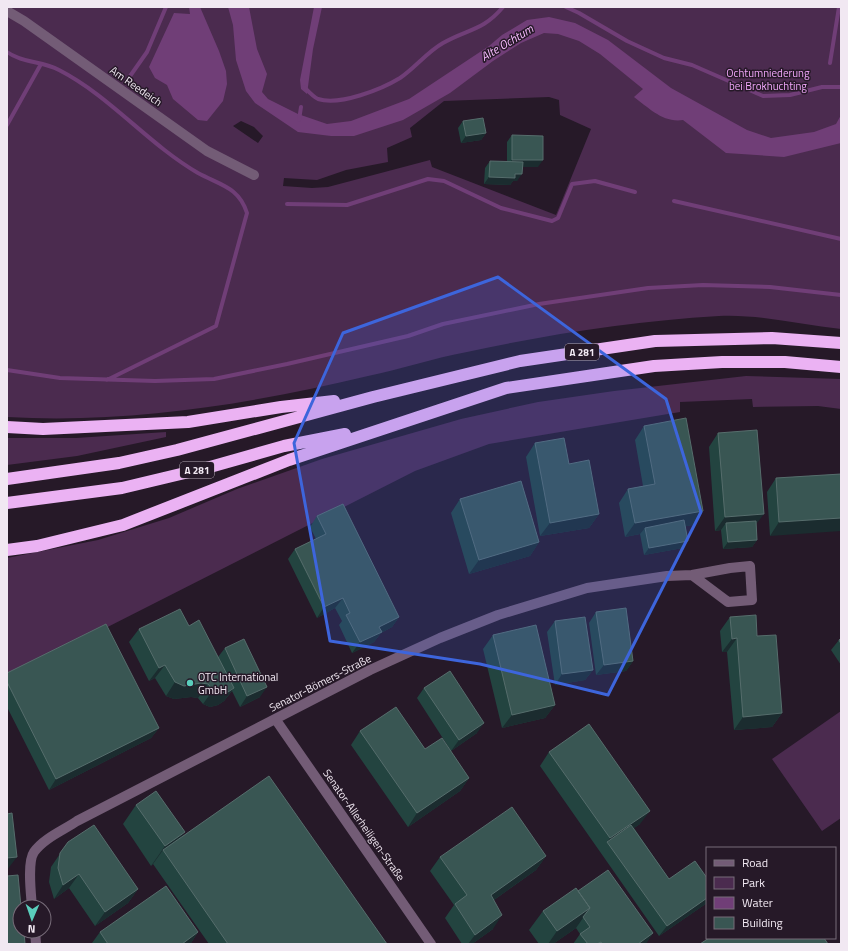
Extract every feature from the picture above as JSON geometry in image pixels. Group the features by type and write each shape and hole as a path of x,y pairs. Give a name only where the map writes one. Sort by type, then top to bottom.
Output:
{"highway":[{"name":"A 281","path":"7,479 119,463 177,450 373,397 520,360 655,341 772,338 841,343"},
{"name":"A 281","path":"7,502 122,488 210,467 284,446 386,427 506,388 654,366 722,362 785,362 841,367"},
{"path":"7,428 43,429 188,422 281,407 373,397"},
{"path":"7,550 37,546 123,526 289,460 386,427"}],"street":[{"name":"Am Reedeich","path":"7,11 24,21 207,151 254,175"},
{"name":"Senator-Bömers-Straße","path":"31,899 30,879 34,852 46,841 77,821 276,720 370,670 440,638 498,615 587,588 667,576 692,575 730,568 750,566 752,600 728,602 692,575"},
{"name":"Senator-Allerheiligen-Straße","path":"276,720 431,944"}],"highlighted area":[{"path":"498,277 666,399 701,512 608,695 480,664 330,641 294,443 343,333"}],"green space":[{"name":"Ochtumniederung bei Brokhuchting","path":"7,7 841,7 841,329 765,318 734,316 655,321 592,329 498,345 324,386 189,410 98,417 7,417","holes":["549,97 559,100 560,115 591,129 556,215 432,167 430,160 328,187 312,188 283,186 284,178 317,180 346,170 388,162 387,148 412,137 410,128 444,101","241,121 254,127 263,136 258,143 233,126"]},
{"path":"746,376 841,379 841,409 818,406 753,407 752,399 680,402 680,412 489,444 415,471 7,678 7,558 98,540 169,518 237,489 322,459 461,419 538,402 614,391"},
{"path":"166,432 166,437 77,456 7,465 7,438 76,438"},
{"path":"841,711 841,818 822,831 772,759"}],"water":[{"path":"189,7 200,7 226,71 227,84 223,101 207,121 198,120 173,99 167,85 155,78 149,67 174,13 190,14"},
{"name":"Alte Ochtum","path":"228,7 249,7 257,49 267,74 262,92 268,99 298,114 327,124 351,121 409,99 489,46 502,35 527,20 549,17 575,23 608,40 671,88 747,130 771,138 814,132 836,124 841,115 841,143 784,157 726,153 683,120 663,117 634,97 643,89 600,54 579,41 558,34 544,33 521,43 493,61 450,93 403,120 354,136 331,136 298,132 255,103 246,91 236,60 233,25"},
{"path":"314,7 322,7 313,49 307,94 301,89 300,80"}],"building":[{"path":"483,118 486,133 466,136 463,121"},
{"path":"512,135 543,136 543,160 512,160"},
{"path":"490,161 523,162 522,174 515,174 515,178 489,177"},
{"path":"686,418 703,511 635,523 628,489 655,484 644,426"},
{"path":"757,430 764,514 725,517 718,433"},
{"path":"564,438 569,464 589,460 599,514 550,523 535,443"},
{"path":"841,474 841,518 779,522 776,478"},
{"path":"521,481 539,542 479,560 460,499"},
{"path":"343,504 399,617 379,627 382,632 360,642 346,615 350,613 343,598 324,607 295,549 326,534 317,516"},
{"path":"684,520 688,541 649,548 645,528"},
{"path":"756,521 757,540 728,542 726,523"},
{"path":"626,608 633,661 604,665 596,612"},
{"path":"180,609 189,626 199,620 234,688 228,692 220,693 213,690 208,684 201,683 184,686 175,682 165,665 159,668 139,629"},
{"path":"756,615 757,636 776,635 782,713 743,717 737,638 732,639 730,617"},
{"path":"585,617 593,670 562,674 555,621"},
{"path":"106,624 159,728 56,779 7,682 7,673"},
{"path":"536,625 555,705 512,715 493,635"},
{"path":"244,639 267,687 247,696 225,648"},
{"path":"450,671 484,723 459,740 424,688"},
{"path":"396,707 425,749 442,738 469,778 417,813 360,731"},
{"path":"589,724 650,811 610,838 549,752"},
{"path":"269,776 387,944 228,944 163,850"},
{"path":"156,791 185,832 165,846 136,805"},
{"path":"512,807 546,856 491,895 502,915 475,935 455,904 467,895 440,857"},
{"path":"12,813 17,857 7,858 7,814"},
{"path":"94,825 138,889 105,912 79,874 63,885 58,868 60,853 68,842"},
{"path":"631,825 669,879 695,861 706,877 706,899 667,926 607,842"},
{"path":"608,870 653,933 638,944 602,944 601,942 597,944 588,944 580,934 590,927 583,917 590,908 578,891"},
{"path":"18,875 20,899 12,899 12,939 25,939 25,944 7,944 7,876"},
{"path":"166,886 198,932 182,944 108,944 100,932"},
{"path":"576,888 590,908 557,931 543,911"},
{"path":"708,939 825,939 828,944 700,944"}],"waterway":[{"path":"128,79 147,52 166,7"},
{"path":"304,87 316,98 327,101 349,98 383,87 411,70 426,55 443,43 489,21 503,7"},
{"path":"566,7 627,41 664,58 692,65 763,96 790,95 822,87 841,87"},
{"path":"830,63 839,7"},
{"path":"7,52 13,56 52,67 78,81 112,106 162,148 180,161 198,173 234,192 244,204 247,213 216,326 107,380"},
{"path":"7,125 41,64"},
{"path":"299,120 301,107"},
{"path":"287,204 347,205 428,179 444,181 501,208 552,221 558,218 572,184 595,181 635,192"},
{"path":"674,201 841,239"},
{"path":"7,370 60,378 155,381 214,379 408,336 443,324 539,304 648,288 703,285 770,287 841,295"}],"place":[{"name":"OTC International GmbH","path":"190,683"}]}
